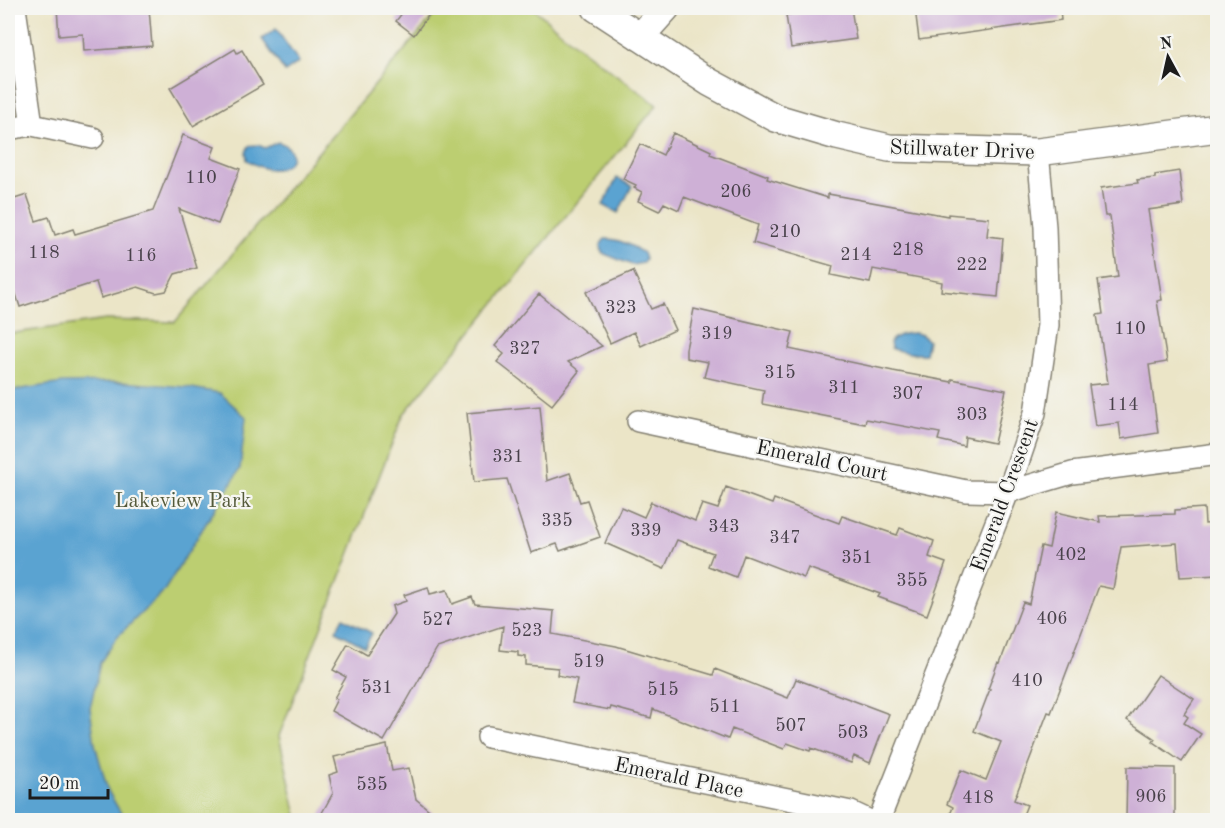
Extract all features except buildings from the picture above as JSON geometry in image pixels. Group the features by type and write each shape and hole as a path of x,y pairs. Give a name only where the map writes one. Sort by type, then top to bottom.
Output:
{"street":[{"path":"15,8 32,125"},
{"name":"Stillwater Drive","path":"596,8 709,82 776,118 889,148 1038,152 1218,128"},
{"path":"640,37 666,8"},
{"path":"8,129 32,125 93,138"},
{"name":"Emerald Crescent","path":"879,820 1008,492 1035,412 1048,325 1045,227 1038,152"},
{"name":"Emerald Court","path":"638,421 966,491 1008,492 1072,473 1218,454"},
{"name":"Emerald Place","path":"488,737 851,812 868,820"}],"green space":[{"name":"Lakeview Park","path":"440,8 533,8 575,44 657,105 403,415 279,736 298,820 8,820 8,334 106,320 175,322"}],"water":[{"path":"276,29 299,62 285,72 262,39"},
{"path":"278,142 291,151 291,159 285,166 268,169 247,160 246,152 249,146 258,145 265,148"},
{"path":"617,178 632,186 618,213 603,205"},
{"path":"605,239 620,241 639,250 645,259 643,263 632,265 602,253 600,245"},
{"path":"915,333 922,335 928,341 925,354 891,348 890,342 895,337"},
{"path":"121,382 186,387 220,393 246,417 240,469 164,591 117,637 100,663 90,708 95,744 108,791 125,820 8,820 8,391 63,383"},
{"path":"343,618 372,633 365,647 336,631"}]}
